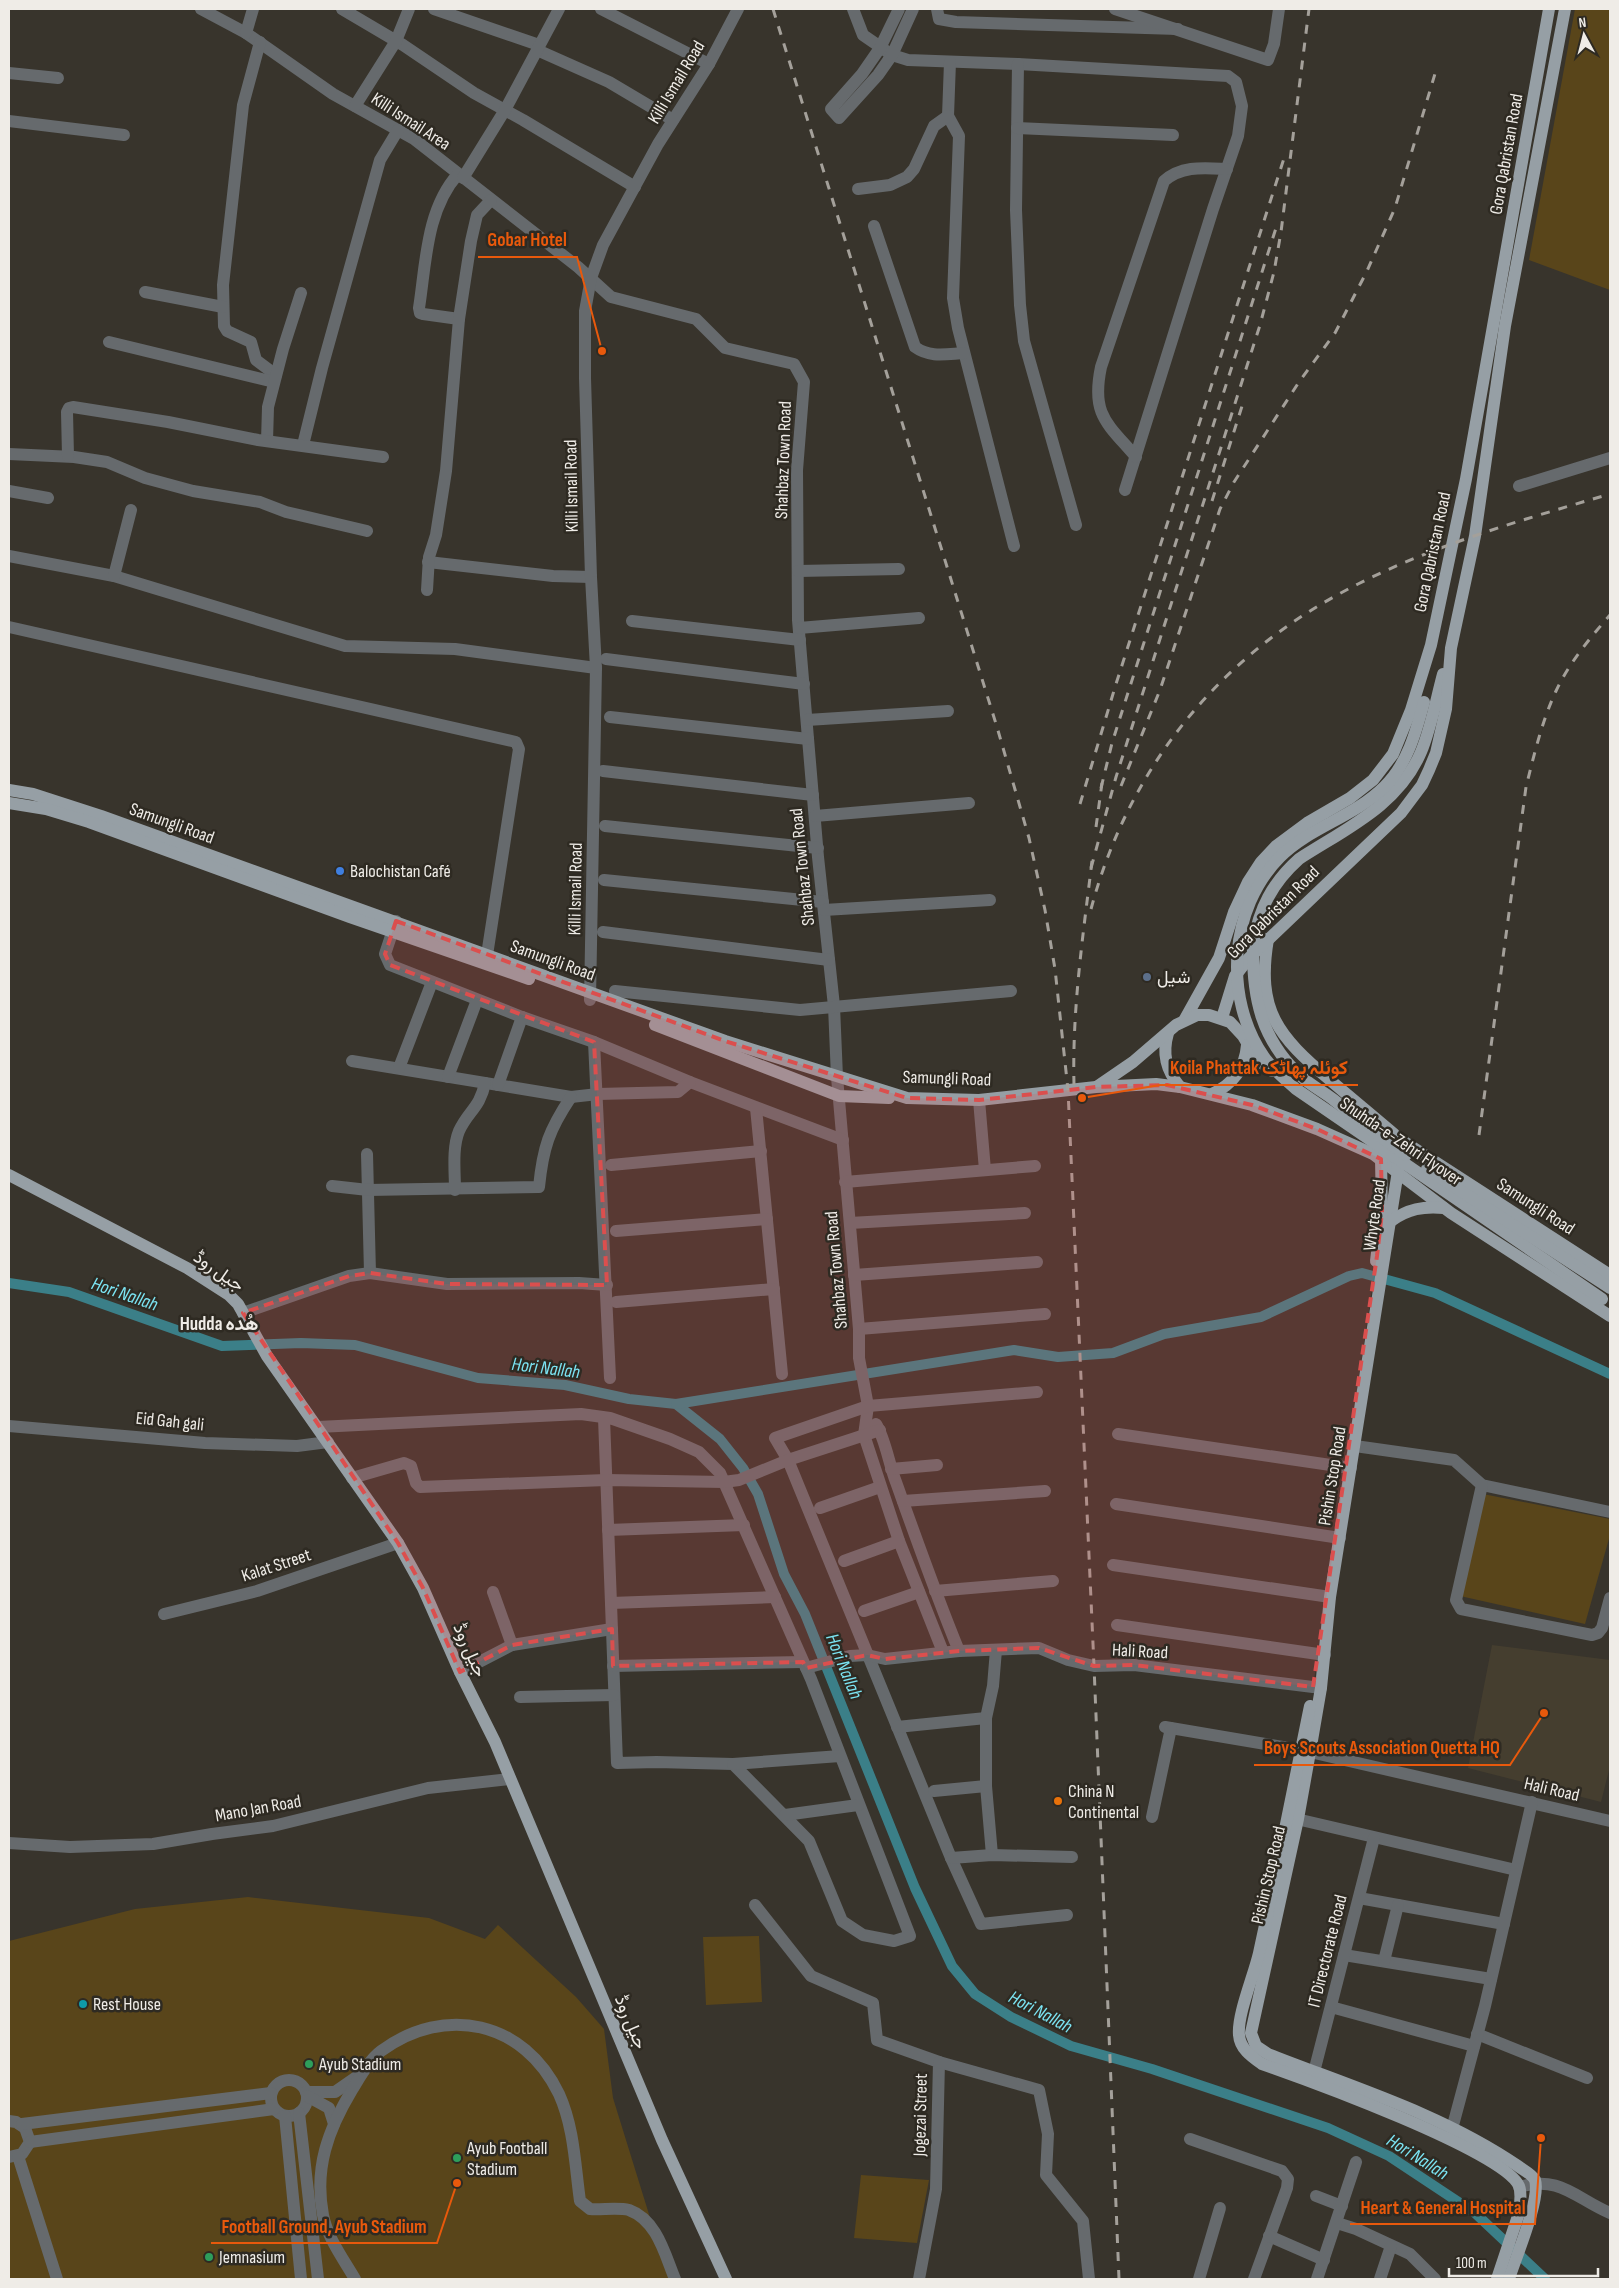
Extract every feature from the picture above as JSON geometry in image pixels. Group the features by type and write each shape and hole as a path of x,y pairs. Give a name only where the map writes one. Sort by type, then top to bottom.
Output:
{"main road":[{"name":"Gora Qabristan Road","path":"1185,1019 1216,964 1234,912 1260,862 1276,846 1307,823 1350,798 1373,780 1393,754 1411,710 1431,645 1466,479 1549,9"},
{"name":"Gora Qabristan Road","path":"1222,1018 1235,976 1248,958 1401,813 1422,785 1436,753 1446,708 1451,648 1475,536 1506,326 1565,9"},
{"name":"Shuhda-e-Zehri Flyover","path":"1431,645 1429,702 1420,753 1398,790 1359,822 1298,859 1279,879 1270,892 1257,923 1253,944 1253,974 1257,1003 1266,1032 1282,1057 1303,1078 1405,1154 1610,1288"},
{"name":"Shuhda-e-Zehri Flyover","path":"1451,648 1407,752 1400,766 1384,787 1350,811 1295,844 1265,873 1245,910 1240,928 1237,962 1242,1004 1254,1038 1264,1057 1296,1090 1606,1302"},
{"name":"Samungli Road","path":"9,790 33,794 70,805 394,926 590,996 907,1098 979,1100 1096,1087 1149,1084 1180,1087 1252,1105 1317,1129 1381,1159 1446,1208 1610,1316"},
{"name":"Samungli Road","path":"9,803 46,809 89,822 394,926 487,954 590,996"},
{"path":"1268,940 1264,961 1264,988 1268,1004 1278,1028 1297,1052 1394,1134"},
{"path":"590,996 839,1096 907,1098"},
{"path":"1185,1019 1203,1015 1222,1018"},
{"name":"Samungli Road","path":"1222,1018 1237,1029 1256,1058 1280,1078 1394,1134 1610,1275"},
{"name":"Samungli Road","path":"1096,1087 1133,1062 1185,1019"},
{"path":"1168,1033 1165,1044 1167,1068 1180,1087"},
{"path":"1212,1094 1230,1083 1237,1075 1246,1056 1247,1045"},
{"name":"Whyte Road","path":"1374,1300 1382,1275 1398,1171 1394,1134"},
{"name":"Whyte Road","path":"1374,1300 1382,1212 1381,1159"},
{"name":"جیل روڈ","path":"9,1175 187,1268 230,1295 244,1313 267,1356 398,1543 423,1588 460,1672 495,1742 662,2140 726,2279"},
{"path":"1391,1222 1402,1213 1416,1208 1446,1208"},
{"name":"Pishin Stop Road","path":"1347,1467 1355,1446 1374,1300"},
{"name":"Pishin Stop Road","path":"1374,1300 1327,1596 1317,1687 1250,2033 1256,2046 1268,2054 1376,2095 1452,2129 1500,2154 1532,2176 1535,2182"},
{"name":"Pishin Stop Road","path":"1293,1818 1240,2025 1239,2036 1242,2045 1250,2055 1262,2064 1431,2130 1508,2173 1519,2186"},
{"path":"1509,2279 1533,2207 1535,2182"},
{"path":"1497,2279 1515,2226 1520,2202 1519,2186"}],"street":[{"name":"Killi Ismail Area","path":"202,9 260,42 333,94 414,139 592,278 611,296 696,319 725,348 794,364 801,372"},
{"path":"246,33 253,9"},
{"path":"342,9 396,41 474,93 634,187"},
{"path":"354,106 396,41 409,9"},
{"path":"434,9 538,48 610,82 673,120"},
{"path":"459,320 423,314 420,313 418,308 425,271 424,260 441,197 447,186 460,176 505,110 559,9"},
{"path":"601,9 708,64"},
{"name":"Killi Ismail Road","path":"590,996 601,664 590,577 585,311 592,278 603,245 634,187 708,64 738,9"},
{"path":"853,9 863,35 892,55 908,60 1228,76 1236,82 1242,106 1238,136 1228,169 1212,209 1125,490"},
{"path":"898,9 880,48 835,114 878,75 892,55 913,9"},
{"path":"937,9 939,19 956,22 1178,29"},
{"path":"1115,9 1268,60 1274,44 1279,9"},
{"path":"260,42 243,105 223,286 223,307 224,326 233,334 252,342 256,360 275,379"},
{"path":"950,62 948,116 959,136 953,298 964,352 1014,546"},
{"path":"1018,64 1018,248 1020,305 1024,341 1076,525"},
{"path":"9,73 58,78"},
{"path":"858,189 890,185 907,177 914,169 934,126 948,116"},
{"path":"9,121 124,136"},
{"path":"1017,128 1173,135"},
{"path":"303,445 322,368 380,160 398,130"},
{"path":"1136,458 1104,421 1099,409 1098,388 1101,367 1164,180 1173,173 1184,170 1228,169"},
{"path":"427,590 428,562 436,535 446,471 459,320 477,215 491,200"},
{"path":"874,226 915,347 922,352 933,355 964,352"},
{"path":"145,292 223,307"},
{"path":"266,441 268,407 301,293"},
{"path":"109,342 275,379"},
{"name":"Shahbaz Town Road","path":"801,372 804,382 797,470 800,634 813,795 834,1006 837,1077 859,1328 859,1358 868,1410"},
{"path":"68,456 67,412 69,408 73,407 266,441 383,457"},
{"path":"9,454 68,456 107,462 144,478 193,491 260,502 286,512 367,531"},
{"path":"1519,486 1610,458"},
{"path":"9,490 48,498"},
{"path":"114,576 131,510"},
{"path":"9,556 114,576 345,646 455,649 804,684"},
{"path":"428,562 553,576 590,577"},
{"path":"798,571 899,569"},
{"path":"632,621 800,634 919,618"},
{"path":"9,627 516,742 519,749 487,954"},
{"path":"807,720 948,711"},
{"path":"610,717 808,739"},
{"path":"603,771 813,795"},
{"path":"815,816 969,803"},
{"path":"605,826 818,848"},
{"path":"604,880 824,906 990,900"},
{"path":"394,926 385,954 390,966 522,1017 594,1042 690,1082 842,1140"},
{"path":"603,932 829,960"},
{"path":"399,1068 432,982"},
{"path":"615,991 800,1010 1011,990"},
{"path":"448,1077 477,1000"},
{"path":"455,1190 456,1149 459,1131 491,1084 522,1017"},
{"path":"594,1042 598,1094 610,1378"},
{"path":"352,1061 572,1097 598,1094 678,1092 690,1082"},
{"path":"332,1186 368,1190 455,1190 539,1187 542,1157 554,1123 572,1097"},
{"path":"979,1100 985,1170"},
{"path":"756,1108 782,1374"},
{"path":"612,1165 761,1152"},
{"path":"368,1154 370,1273"},
{"path":"846,1182 1035,1166"},
{"path":"850,1223 1025,1213"},
{"path":"616,1231 767,1219"},
{"path":"854,1275 1037,1262"},
{"path":"244,1313 349,1276 370,1273 447,1284 579,1283 607,1285"},
{"path":"616,1302 774,1289"},
{"path":"859,1328 1045,1314"},
{"path":"1038,1392 868,1410 775,1438 788,1460 951,1858 981,1924 1067,1915"},
{"path":"868,1410 880,1430 891,1469 959,1651"},
{"path":"868,1410 864,1435 880,1487 899,1541 943,1652"},
{"path":"318,1428 581,1414 604,1418 670,1439 699,1452 720,1473 775,1597 808,1665 858,1805 910,1936 894,1940 863,1935 842,1921 809,1841 732,1764"},
{"path":"604,1418 617,1763 732,1764 840,1756"},
{"name":"Eid Gah gali","path":"9,1426 205,1443 297,1446 328,1442"},
{"path":"352,1478 404,1463 410,1466 416,1483 420,1486 606,1480 724,1482 738,1480 788,1460 880,1430"},
{"path":"1118,1434 1347,1467"},
{"path":"1355,1446 1454,1460 1482,1485 1610,1512"},
{"path":"891,1469 937,1465"},
{"path":"1482,1485 1456,1600 1461,1608 1592,1635 1598,1633 1602,1628 1610,1598"},
{"path":"820,1508 880,1487"},
{"path":"903,1501 1045,1491"},
{"path":"1116,1504 1336,1538"},
{"path":"608,1530 744,1524"},
{"path":"844,1561 899,1541"},
{"name":"Kalat Street","path":"164,1614 257,1591 398,1543"},
{"path":"1113,1565 1327,1596"},
{"path":"935,1591 1053,1581"},
{"path":"493,1592 512,1645"},
{"path":"864,1611 919,1592"},
{"path":"611,1603 775,1597"},
{"path":"1117,1625 1321,1655"},
{"path":"460,1672 512,1645 612,1629"},
{"name":"Hali Road","path":"613,1666 808,1665 867,1655 885,1659 943,1652 1039,1648 1068,1660 1094,1666 1134,1666 1317,1687"},
{"path":"992,1855 986,1786 986,1718 993,1686 996,1650"},
{"path":"520,1697 614,1696"},
{"path":"897,1727 986,1718"},
{"name":"Hali Road","path":"1152,1817 1168,1728 1306,1751 1610,1821"},
{"name":"Mano Jan Road","path":"9,1843 70,1847 153,1844 273,1826 428,1788 510,1778"},
{"path":"934,1792 986,1786"},
{"path":"1452,2129 1491,1979 1532,1802"},
{"path":"785,1815 858,1805"},
{"path":"1293,1818 1516,1870"},
{"name":"IT Directorate Road","path":"1314,2072 1374,1838"},
{"path":"951,1858 992,1855 1072,1857"},
{"path":"1359,1898 1504,1924"},
{"name":"Jogezai Street","path":"755,1905 811,1976 873,2003 877,2040 939,2062 936,2190 919,2279"},
{"path":"1384,1961 1398,1905"},
{"path":"1344,1955 1491,1979"},
{"path":"1331,2007 1476,2040 1587,2078"},
{"path":"355,2279 323,2218 320,2182 324,2148 334,2124 361,2074 381,2051 418,2031 452,2023 484,2026 511,2040 538,2063 558,2092 568,2117 580,2200 590,2209 628,2210 640,2216 654,2229 675,2279"},
{"path":"939,2062 1039,2090 1048,2134 1046,2175 1084,2222 1089,2279"},
{"path":"306,2094 335,2092 361,2074"},
{"path":"274,2109 271,2093 277,2084 287,2080 298,2083 306,2094 329,2108 334,2124"},
{"path":"15,2123 271,2093"},
{"path":"30,2142 274,2109 285,2116 299,2113 305,2106 306,2094"},
{"path":"299,2113 318,2279"},
{"path":"285,2116 301,2279"},
{"path":"15,2123 28,2132 30,2142 26,2151 13,2157 57,2279"},
{"path":"1190,2139 1282,2171 1288,2179 1288,2188 1254,2279"},
{"path":"1317,2279 1356,2162"},
{"path":"1519,2186 1535,2182 1548,2182 1566,2189 1589,2204 1610,2213"},
{"path":"1316,2196 1342,2206"},
{"path":"1199,2279 1220,2208"},
{"path":"1337,2223 1356,2229 1410,2254 1435,2279"},
{"path":"1269,2236 1324,2260"},
{"path":"1380,2279 1391,2246"}],"highlighted area":[{"path":"396,921 725,1041 907,1098 979,1100 1096,1087 1167,1085 1252,1105 1317,1129 1381,1159 1382,1212 1377,1256 1313,1687 1134,1665 1094,1666 1039,1648 959,1651 885,1659 867,1655 806,1668 803,1662 613,1666 612,1629 512,1645 460,1672 423,1588 398,1543 243,1313 349,1276 370,1273 447,1284 607,1285 594,1042 390,965 385,954"}],"shaded area":[{"path":"1575,9 1610,9 1610,290 1529,260"},
{"path":"1483,1494 1610,1519 1610,1535 1585,1624 1460,1596"},
{"path":"1492,1645 1610,1660 1610,1766 1601,1802 1468,1768"},
{"name":"Ayub Stadium","path":"248,1897 429,1918 485,1939 498,1925 576,1997 604,2029 613,2098 669,2279 9,2279 9,1941 135,1909"},
{"path":"759,1936 762,2002 706,2005 703,1937"},
{"path":"861,2175 929,2180 917,2243 854,2238"}],"waterway":[{"path":"676,1404 1014,1350 1058,1357 1113,1353 1164,1334 1261,1317 1349,1276 1362,1273 1435,1293 1610,1374"},
{"name":"Hori Nallah","path":"9,1283 69,1292 222,1346 301,1343 355,1345 478,1378 565,1385 629,1399 676,1404 720,1439 743,1468 758,1494 784,1574 805,1614 915,1888 952,1966 975,1994 1011,2017 1071,2046 1152,2069 1328,2128 1389,2156 1475,2213 1545,2279"}],"railway":[{"path":"773,9 997,727 1029,838 1045,910 1055,969 1068,1090 1119,2279"},
{"path":"1091,868 1116,777 1260,325 1274,272 1281,232 1309,9"},
{"path":"1121,786 1160,690 1220,509 1234,482 1299,382 1335,333 1367,271 1395,208 1437,67"},
{"path":"1080,804 1116,684 1286,152"},
{"path":"1101,788 1112,743 1276,228"},
{"path":"1212,501 1243,403"},
{"path":"1091,909 1108,856 1130,806 1157,760 1189,717 1225,678 1265,643 1310,611 1358,584 1388,570 1482,533 1610,494"},
{"path":"1479,1135 1529,775 1547,714 1561,681 1580,651 1610,615"},
{"path":"1096,827 1102,783"},
{"path":"1074,1085 1076,1001 1092,861"}],"place":[{"name":"Gobar Hotel","path":"602,351"},
{"name":"Balochistan Café","path":"340,871"},
{"name":"شیل","path":"1147,977"},
{"name":"Koila Phattak کوئلہ پھاٹک","path":"1082,1098"},
{"name":"Boys Scouts Association Quetta HQ","path":"1544,1713"},
{"name":"China N Continental","path":"1058,1801"},
{"name":"Rest House","path":"83,2004"},
{"name":"Ayub Stadium","path":"309,2064"},
{"name":"Heart & General Hospital","path":"1541,2138"},
{"name":"Ayub Football Stadium","path":"457,2158"},
{"name":"Football Ground, Ayub Stadium","path":"457,2183"},
{"name":"Jemnasium","path":"209,2257"}],"district":[{"name":"Hudda ھُدہ","path":"219,1323"}]}
